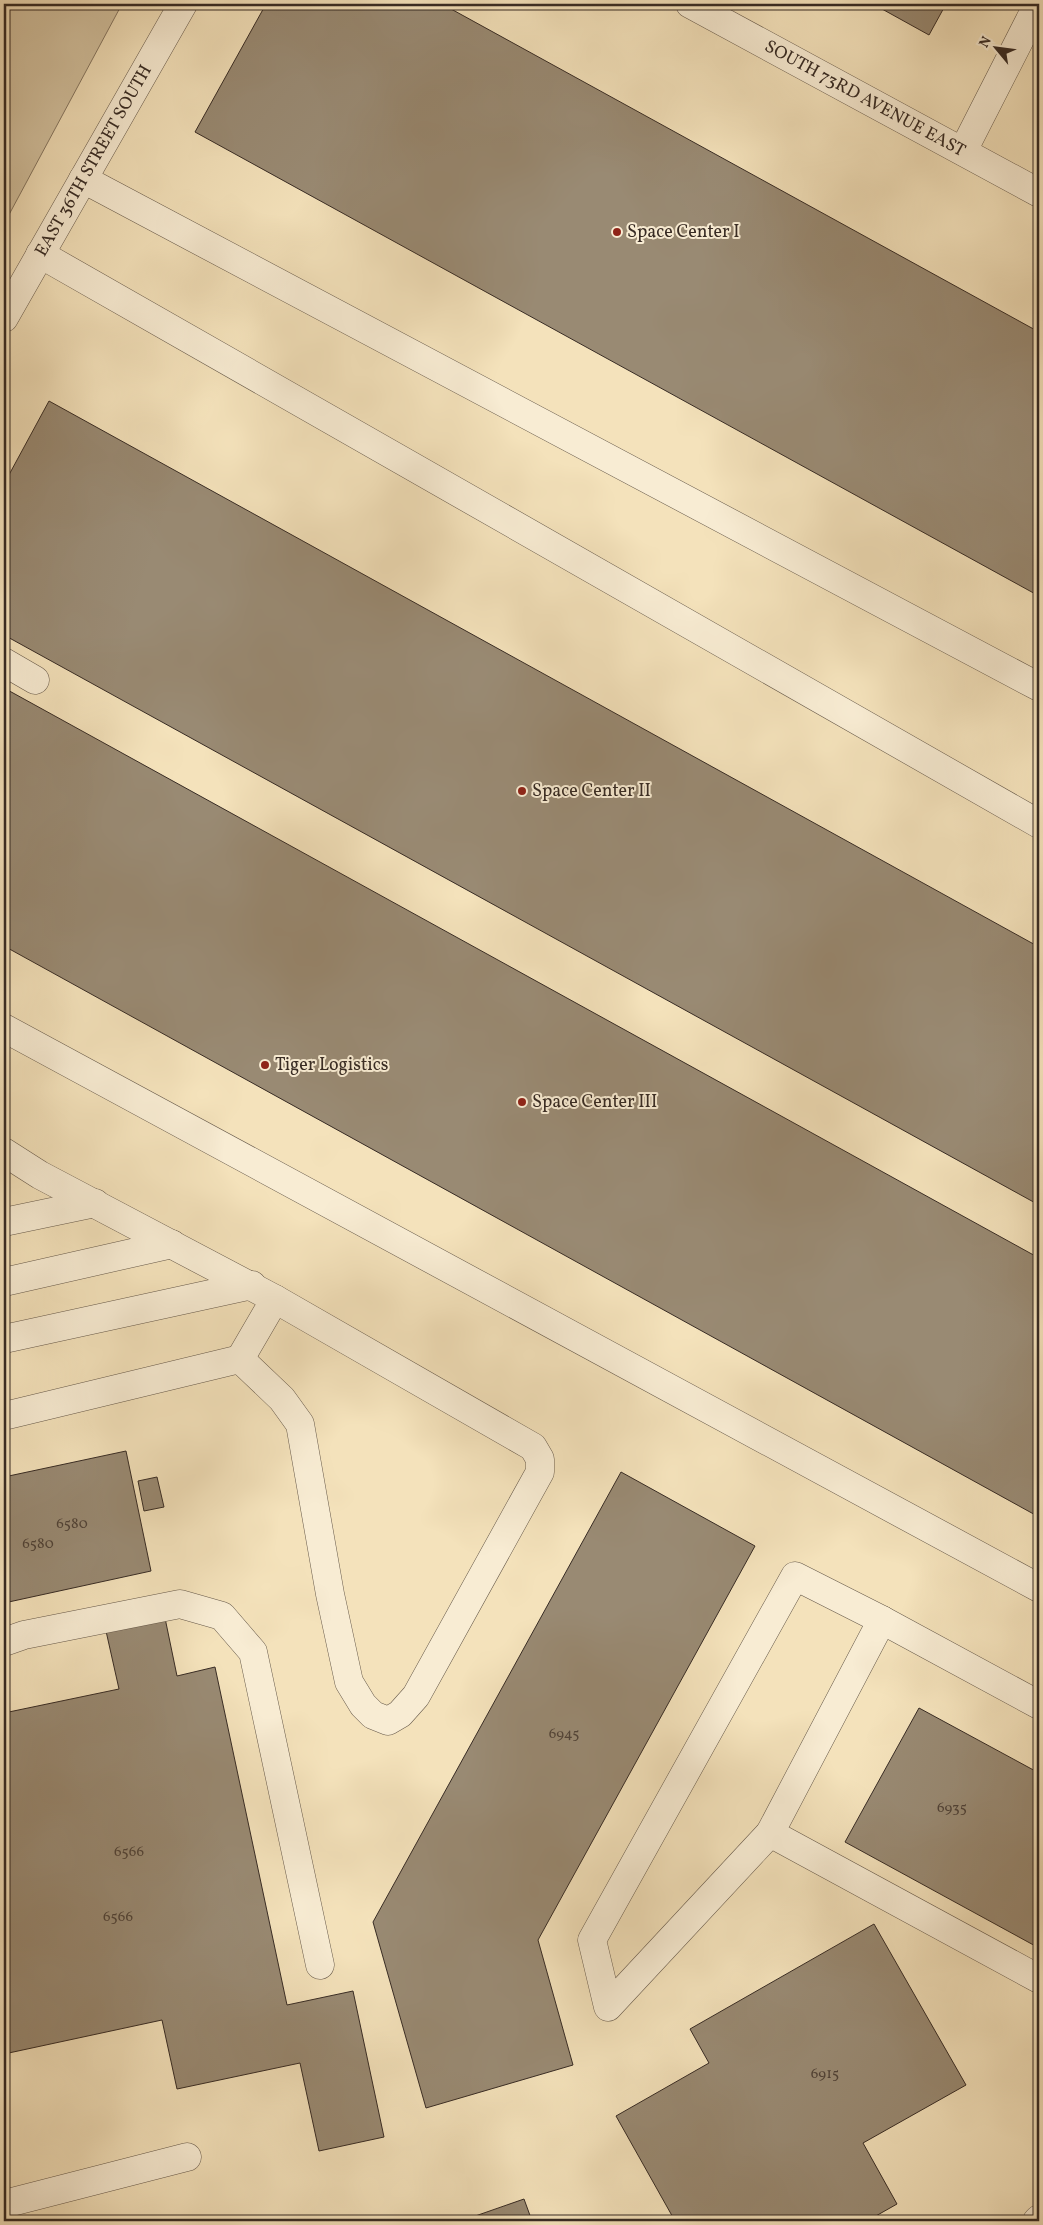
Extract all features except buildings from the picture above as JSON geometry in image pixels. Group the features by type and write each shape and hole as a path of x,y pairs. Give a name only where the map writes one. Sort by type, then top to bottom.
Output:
{"street":[{"name":"EAST 36TH STREET SOUTH","path":"4,318 183,4"},
{"name":"SOUTH 73RD AVENUE EAST","path":"690,4 1039,193"},
{"path":"963,151 1038,4"},
{"path":"83,179 1039,687"},
{"path":"40,254 1039,824"},
{"path":"4,662 35,680"},
{"path":"4,1028 1039,1588"},
{"path":"4,1152 40,1175 252,1285 532,1447 540,1458 540,1472 416,1696 400,1714 388,1721 373,1715 363,1705 349,1682 330,1594 300,1424 282,1399 240,1359"},
{"path":"4,1222 95,1204"},
{"path":"4,1282 172,1244"},
{"path":"4,1339 252,1285"},
{"path":"4,1416 240,1359 275,1299"},
{"path":"882,1620 770,1833 608,2007 592,1940 795,1576 882,1620 1039,1705"},
{"path":"4,1642 24,1635 180,1604 222,1616 253,1652 320,1965"},
{"path":"770,1833 1039,1979"},
{"path":"4,2204 187,2157"}],"shaded area":[{"path":"4,4 122,4 4,224"}],"place":[{"name":"Space Center I","path":"617,232"},
{"name":"Space Center II","path":"522,791"},
{"name":"Tiger Logistics","path":"265,1065"},
{"name":"Space Center III","path":"522,1102"}]}
